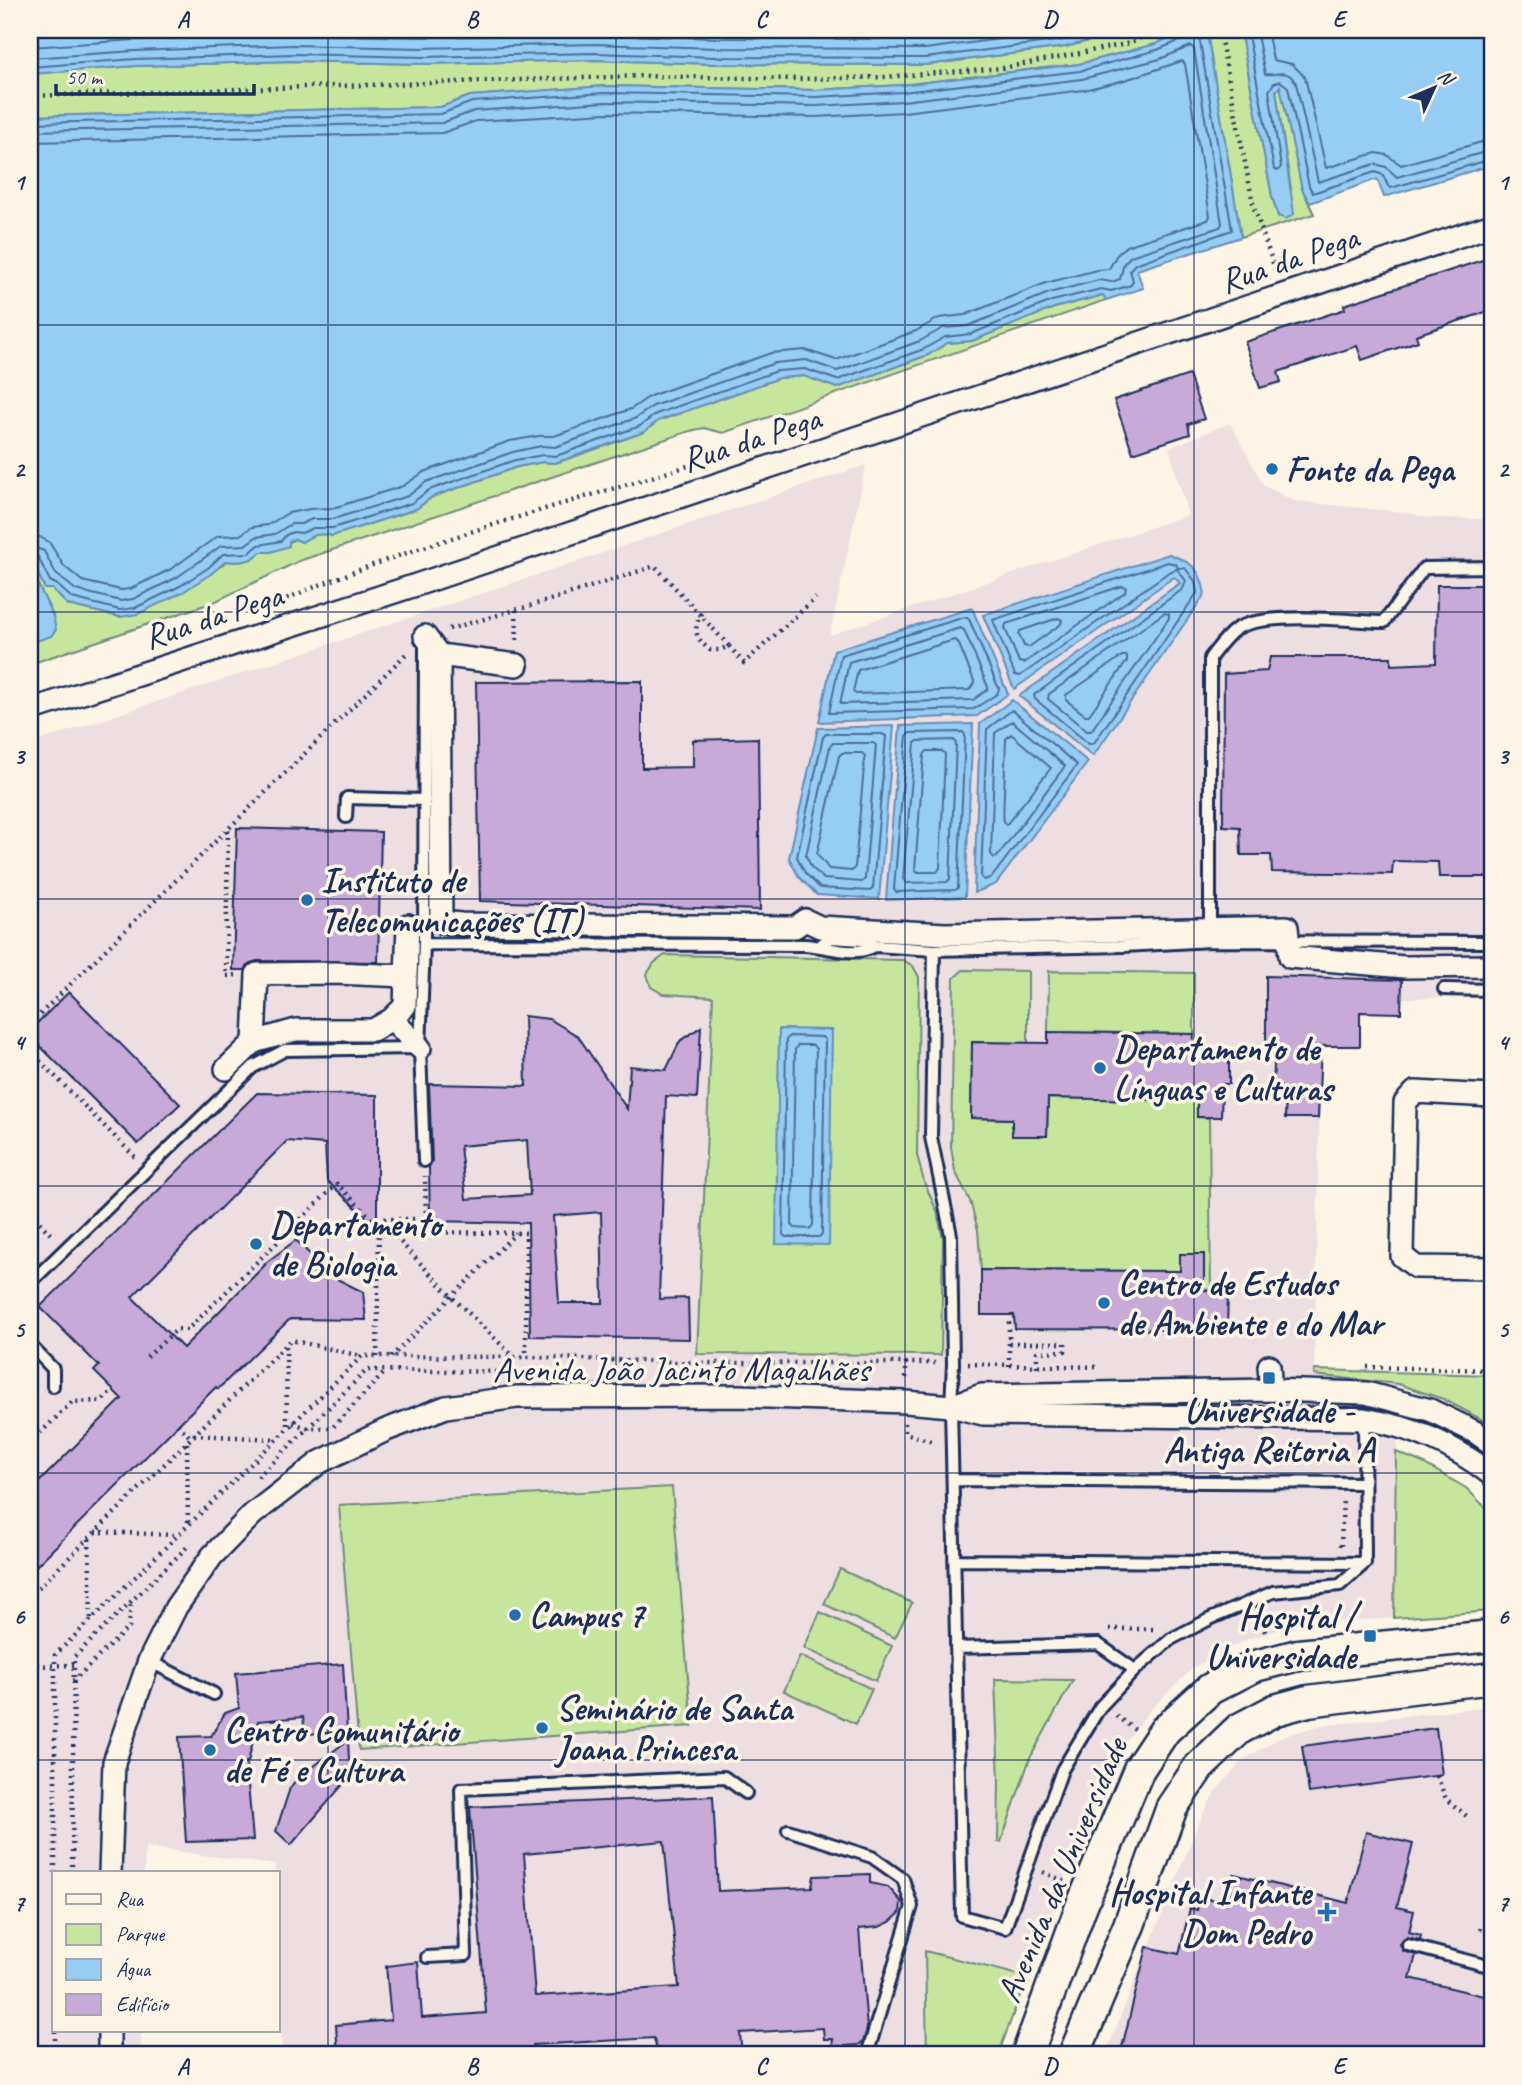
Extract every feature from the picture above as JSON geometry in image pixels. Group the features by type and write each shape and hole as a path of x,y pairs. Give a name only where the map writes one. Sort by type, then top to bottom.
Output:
{"main road":[{"name":"Avenida da Universidade","path":"1027,2055 1081,1907 1139,1769 1165,1730 1210,1689 1255,1666 1298,1655 1492,1636"},
{"path":"1074,2055 1129,1925 1172,1807 1199,1767 1240,1729 1275,1710 1308,1701 1492,1678"}],"street":[{"name":"Rua da Pega","path":"30,710 416,585 1492,225"},
{"path":"425,636 439,655 441,922 461,919 795,928 806,920 820,927 946,934 1211,935 1287,927 1290,957 1404,967 1492,966"},
{"path":"439,655 517,665"},
{"path":"226,1069 254,1042 296,1030 373,1030 392,1019 405,1006 408,925"},
{"path":"254,1042 257,974 406,976"},
{"path":"392,1019 420,1048"},
{"path":"1492,1096 1415,1092 1405,1103 1402,1256 1416,1267 1492,1268"},
{"path":"1269,1366 1271,1390"},
{"name":"Avenida João Jacinto Magalhães","path":"951,1406 982,1395 1271,1390 1366,1393 1430,1410 1475,1432 1492,1444"},
{"name":"Avenida João Jacinto Magalhães","path":"110,1871 114,1762 149,1661 176,1607 212,1556 253,1514 320,1462 386,1430 446,1407 517,1397 740,1396 951,1406 983,1414 1364,1419 1397,1424 1425,1433 1492,1475"},
{"path":"109,2032 109,2055"}],"lane":[{"path":"424,944 819,946 831,951 864,951 875,946 934,950 1124,946 1211,935 1210,658 1223,640 1237,628 1267,619 1384,622 1424,568 1492,567"},
{"path":"424,1161 420,1048 424,944 425,636"},
{"path":"346,817 347,798 425,800"},
{"path":"1288,941 1492,942"},
{"path":"934,950 931,1137 951,1235 951,1406 962,1916 1005,1928 1062,1770 1100,1707 1135,1670 1171,1639 1210,1619 1273,1592 1340,1585 1364,1563 1364,1419"},
{"path":"1444,989 1492,990"},
{"path":"30,1283 253,1066 285,1050 420,1048"},
{"path":"30,1345 53,1369 53,1386"},
{"path":"953,1480 1364,1483"},
{"path":"955,1560 1364,1563"},
{"path":"956,1648 1098,1644 1135,1670"},
{"path":"149,1661 214,1694"},
{"path":"427,1957 467,1955 461,1789 724,1777 746,1793"},
{"path":"788,1830 872,1857 903,1879 912,1906 867,2055"},
{"path":"1408,1945 1492,1967"}],"path":[{"path":"30,96 642,76 800,79 884,76 1003,68 1126,44 1159,30"},
{"path":"1219,30 1254,208 1283,296"},
{"path":"30,1024 425,636 655,566 701,613 744,663 816,598"},
{"path":"516,610 517,665"},
{"path":"701,613 695,629 696,637 710,650 729,646"},
{"path":"463,625 463,658"},
{"path":"228,829 226,976 257,974"},
{"path":"30,1051 147,1169"},
{"path":"147,1357 177,1329 187,1330 337,1184 372,1219 391,1232 451,1296 515,1357"},
{"path":"379,1222 426,1219 426,1202"},
{"path":"30,1212 53,1238"},
{"path":"377,1357 379,1222"},
{"path":"391,1232 526,1233 526,1357"},
{"path":"390,1357 516,1233"},
{"path":"1009,1366 1009,1322 1015,1322"},
{"path":"30,1605 30,1596 291,1340 377,1357 1105,1367"},
{"path":"1009,1343 1065,1343 1065,1351 1037,1352 1037,1367"},
{"path":"286,1345 287,1429"},
{"path":"55,1871 55,1655 362,1356"},
{"path":"1359,1367 1492,1370"},
{"path":"254,1482 367,1370 518,1372"},
{"path":"293,1423 308,1428 332,1428 387,1371"},
{"path":"906,1377 953,1378"},
{"path":"30,1443 72,1402 102,1401 113,1390"},
{"path":"178,1424 191,1438 188,1525"},
{"path":"905,1433 943,1444"},
{"path":"191,1438 276,1439"},
{"path":"1341,1547 1343,1498"},
{"path":"95,1532 178,1535"},
{"path":"89,1538 91,1620"},
{"path":"72,1871 74,1657 195,1538"},
{"path":"74,1681 129,1627 131,1602"},
{"path":"1258,1612 1269,1641"},
{"path":"30,1666 74,1665"},
{"path":"1116,1716 1141,1734"},
{"path":"1437,1776 1446,1799 1469,1818"},
{"path":"1042,1872 1074,1885"},
{"path":"55,2032 55,2055"}],"shaded area":[{"path":"1230,423 1264,486 1294,501 1409,513 1428,518 1484,519 1486,480 1492,480 1492,998 1402,998 1401,1013 1360,1012 1360,1046 1321,1046 1314,1370 1492,1375 1492,1425 1443,1399 1398,1385 1394,1618 1295,1625 1248,1639 1194,1667 1150,1710 1121,1748 1098,1792 1027,1977 926,1951 927,2055 282,2055 280,1871 275,1871 275,1865 145,1847 144,1871 52,1871 52,2032 141,2032 141,2055 30,2055 30,744 866,465 830,635 1188,515 1169,448"},
{"name":"Hospital Infante Dom Pedro","path":"1492,1706 1492,2055 1105,2055 1200,1820 1215,1792 1243,1760 1283,1736 1318,1726"}],"green space":[{"path":"1132,30 1184,30 1156,44 1079,64 901,85 816,90 605,86 470,96 441,107 30,116 30,74 136,66 293,61 421,64 594,60 717,64 926,65 1065,47"},
{"path":"1204,30 1240,30 1278,216 1291,189 1276,91 1281,86 1302,189 1314,214 1241,237 1208,39"},
{"path":"1104,295 1106,300 723,433 704,428 690,431 299,561 214,602 30,664 30,643 51,636 53,616 30,568 30,556 45,589 52,589 68,605 120,617 212,573 226,561 237,562 261,552 271,552 295,539 302,542 316,535 332,536 416,509 432,497 517,467 543,462 556,463 644,432 658,421 779,378 804,376 837,388 928,355 947,343 972,341 1054,308"},
{"path":"665,955 903,960 913,966 919,977 917,1155 924,1182 937,1211 943,1239 941,1355 697,1354 713,997 663,994 651,987 647,974 654,963"},
{"path":"963,970 1028,971 1028,1043 972,1042 971,1118 1012,1119 1012,1136 1047,1136 1048,1098 1197,1101 1197,1117 1209,1118 1211,1290 1204,1290 1203,1254 1180,1254 1180,1271 981,1270 978,1230 970,1201 955,1171 951,1147 954,978"},
{"path":"1049,971 1194,973 1194,1034 1048,1032"},
{"path":"1314,1370 1492,1375 1492,1425 1443,1399 1398,1384 1314,1375"},
{"path":"1396,1452 1421,1462 1466,1488 1492,1514 1492,1611 1394,1618"},
{"name":"Campus 7","path":"672,1487 692,1726 359,1750 339,1505"},
{"path":"840,1569 912,1603 895,1638 824,1604"},
{"path":"820,1612 892,1646 876,1681 804,1648"},
{"path":"800,1656 872,1689 856,1724 784,1691"},
{"path":"995,1679 1073,1680 1030,1758 1001,1842 998,1842 999,1781"},
{"path":"925,1951 1027,1977 998,2055 927,2055"}],"water":[{"path":"30,30 1132,30 1065,47 926,65 717,64 594,60 421,64 293,61 136,66 30,74"},
{"path":"1184,30 1204,30 1208,39 1241,237 1137,270 1143,288 1106,300 1103,295 1054,308 972,341 947,343 928,355 837,388 804,376 779,378 658,421 644,432 555,463 543,462 517,467 432,497 416,509 332,536 316,535 302,542 295,539 289,541 289,546 261,552 245,561 226,561 183,592 138,614 120,617 68,605 52,589 45,589 30,556 30,116 441,107 470,96 605,86 816,90 901,85 1079,64 1156,44"},
{"path":"1240,30 1492,30 1492,165 1384,197 1377,179 1310,203 1302,189 1280,86 1276,91 1294,214 1286,219 1278,216"},
{"path":"1169,554 1184,560 1198,572 1205,594 1093,756 1019,696 1180,583 1174,577 1014,689 983,615"},
{"path":"30,568 53,616 56,630 51,636 30,643"},
{"path":"972,608 1008,694 977,716 819,722 834,650"},
{"path":"1012,700 1088,762 996,884 974,893 980,724"},
{"path":"973,724 965,897 886,900 900,726"},
{"path":"894,726 879,899 817,895 799,877 789,858 818,728"},
{"path":"779,1029 832,1030 829,1245 776,1244"}],"building":[{"path":"1492,257 1492,305 1488,306 1489,311 1416,335 1418,341 1362,360 1357,346 1278,372 1281,382 1260,388 1245,342 1345,309 1344,305"},
{"path":"1189,375 1204,419 1188,424 1190,434 1133,453 1114,400"},
{"path":"1437,585 1492,585 1492,877 1439,877 1438,862 1393,861 1392,874 1272,872 1271,855 1241,855 1240,827 1223,826 1224,674 1267,671 1270,657 1391,657 1391,665 1436,663"},
{"path":"642,681 642,768 693,767 693,740 758,738 760,910 480,901 476,682"},
{"name":"Instituto de Telecomunicações (IT)","path":"237,828 381,832 378,962 257,961 250,963 245,970 233,970"},
{"path":"1266,976 1402,980 1401,1013 1360,1012 1360,1046 1321,1046 1318,1118 1285,1118 1286,1088 1273,1088 1275,1043 1266,1042"},
{"path":"69,992 180,1104 138,1144 30,1036 30,1030"},
{"path":"524,1016 549,1019 578,1036 627,1109 630,1066 666,1070 680,1041 701,1027 697,1098 666,1096 659,1299 688,1298 689,1339 530,1336 528,1223 430,1221 429,1167 432,1161 429,1084 526,1086","holes":["527,1140 530,1195 466,1199 460,1146","601,1212 603,1303 559,1303 553,1216"]},
{"name":"Departamento de Línguas e Culturas","path":"1048,1032 1194,1034 1193,1051 1229,1051 1229,1084 1222,1084 1221,1117 1197,1117 1197,1101 1048,1098 1047,1136 1012,1136 1012,1119 971,1118 972,1042 1048,1043"},
{"path":"257,1093 377,1095 377,1227 327,1181 325,1144 287,1141 132,1297 183,1348 264,1264 296,1240 331,1276 363,1292 366,1320 290,1319 218,1389 216,1387 30,1572 30,1491 122,1399 94,1371 99,1366 40,1307"},
{"name":"Centro de Estudos de Ambiente e do Mar","path":"1180,1254 1204,1254 1204,1290 1228,1291 1227,1330 1015,1329 1014,1315 981,1315 981,1270 1180,1271"},
{"name":"Centro Comunitário de Fé e Cultura","path":"343,1664 347,1732 305,1734 303,1717 258,1721 246,1762 253,1840 186,1842 179,1737 211,1736 225,1713 239,1708 236,1673"},
{"path":"1436,1728 1442,1775 1309,1793 1302,1746"},
{"name":"Centro Comunitário de Fé e Cultura","path":"348,1740 349,1759 358,1767 291,1845 276,1831 290,1788 296,1780"},
{"path":"713,1796 718,1891 812,1887 814,1876 870,1874 870,1883 888,1887 901,1901 900,1913 890,1922 879,1927 859,1929 867,2029 863,2042 858,2045 832,2047 833,2039 824,2039 823,2028 740,2033 742,2055 658,2055 654,2038 533,2045 534,2055 489,2055 488,2046 424,2051 425,2055 338,2055 336,2025 391,2020 386,1966 418,1962 422,2018 486,2013 470,1807","holes":["664,1841 679,1987 535,1996 524,1854"]},
{"path":"1366,1832 1413,1844 1397,1907 1414,1911 1409,1932 1421,1935 1420,1940 1407,1937 1400,1944 1403,1951 1416,1955 1410,1978 1492,1998 1492,2055 1120,2055 1147,1947 1179,1954 1190,1908 1197,1910 1201,1897 1227,1903 1234,1874 1348,1903"}],"place":[{"name":"Fonte da Pega","path":"1272,469"},
{"name":"Instituto de Telecomunicações (IT)","path":"307,900"},
{"name":"Departamento de Línguas e Culturas","path":"1100,1068"},
{"name":"Departamento de Biologia","path":"256,1244"},
{"name":"Centro de Estudos de Ambiente e do Mar","path":"1104,1303"},
{"name":"Universidade - Antiga Reitoria A","path":"1269,1378"},
{"name":"Campus 7","path":"515,1615"},
{"name":"Hospital / Universidade","path":"1370,1636"},
{"name":"Seminário de Santa Joana Princesa","path":"542,1728"},
{"name":"Centro Comunitário de Fé e Cultura","path":"210,1750"},
{"name":"Hospital Infante Dom Pedro","path":"1327,1912"}]}
